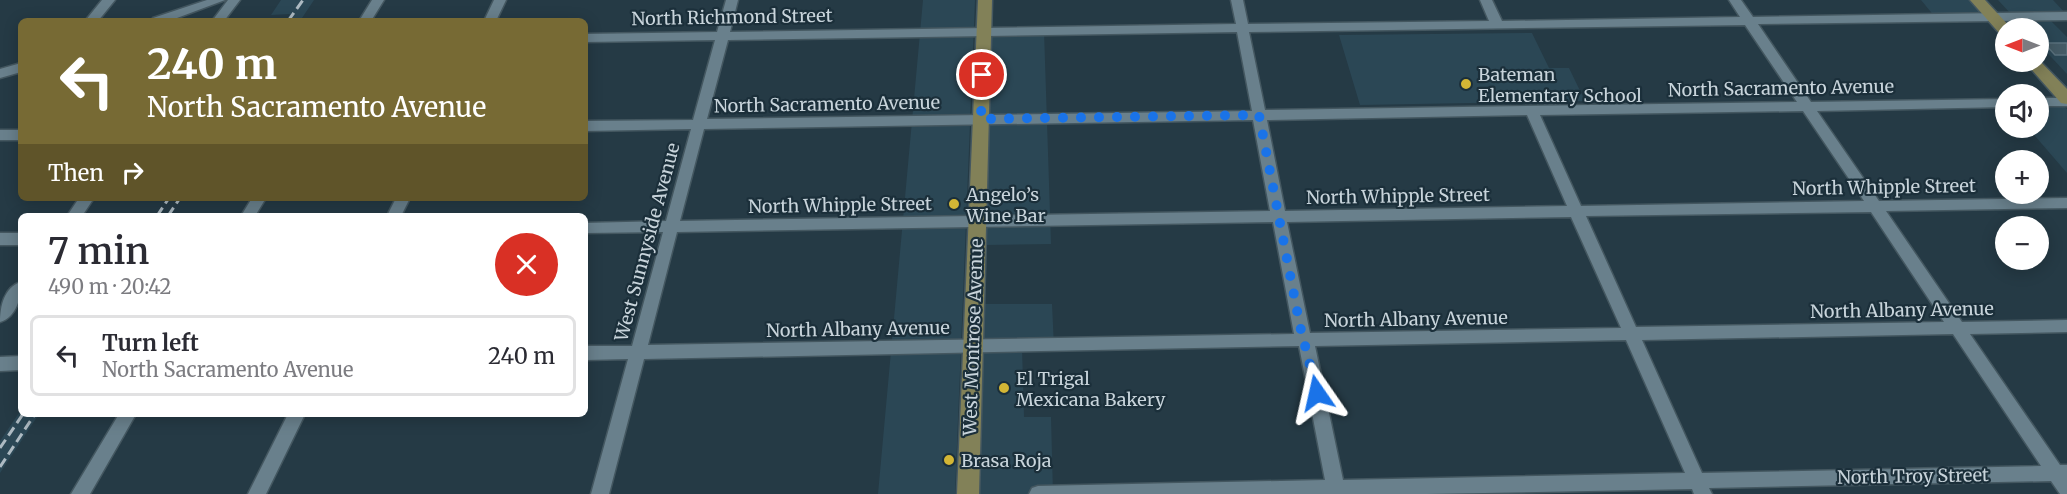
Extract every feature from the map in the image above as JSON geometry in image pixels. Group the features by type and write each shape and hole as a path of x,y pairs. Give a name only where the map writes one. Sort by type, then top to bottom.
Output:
{"main road":[{"name":"West Montrose Avenue","path":"968,494 985,0"},
{"path":"1977,0 1997,18"},
{"path":"1990,0 1999,18"},
{"path":"2049,65 2067,84"},
{"path":"2042,72 2067,100"}],"street":[{"path":"94,18 109,0"},
{"path":"166,18 219,0"},
{"path":"220,18 234,0"},
{"path":"367,18 378,0"},
{"path":"491,18 500,0"},
{"name":"West Sunnyside Avenue","path":"600,494 732,0"},
{"path":"1237,0 1278,217 1337,491"},
{"path":"1486,0 1497,24"},
{"path":"1735,0 1957,328 2061,473 2067,490"},
{"name":"North Richmond Street","path":"2045,18 2067,16"},
{"name":"North Richmond Street","path":"588,38 1749,21 1995,22"},
{"path":"0,74 18,68"},
{"path":"2049,101 2067,100"},
{"name":"North Sacramento Avenue","path":"588,126 1995,103"},
{"path":"1531,110 1700,488"},
{"path":"0,135 18,135"},
{"name":"North Whipple Street","path":"588,228 2067,204"},
{"path":"0,239 18,239"},
{"path":"0,316 18,292"},
{"name":"North Albany Avenue","path":"588,353 2067,326"},
{"path":"0,364 18,363"},
{"path":"80,494 126,417"},
{"path":"257,494 296,417"},
{"name":"North Troy Street","path":"1038,494 1700,488 2061,473"}],"shaded area":[{"path":"281,0 314,0 302,18 288,18 290,14 271,15"},
{"path":"923,0 975,0 955,494 878,494"},
{"path":"1921,0 1969,0 1984,17 1935,17"},
{"path":"1998,0 2053,0 2067,15 2046,16 2048,18 2015,18"},
{"path":"2049,19 2067,37 2067,74 2049,55"},
{"path":"1044,31 1051,244 985,245 990,32"},
{"name":"Bateman Elementary School","path":"1532,33 1549,68 1569,68 1585,101 1360,105 1339,35"},
{"path":"2049,103 2061,103 2067,109 2067,173 2037,138 2049,138"},
{"path":"983,304 1052,304 1054,347 1022,348 1024,417 1051,417 1053,494 979,494"},
{"path":"18,414 18,417 37,417 0,473 0,441"}],"building":[{"path":"2049,43 2067,43 2067,55 2055,55 2049,48"}],"railway":[{"path":"290,18 303,0"},
{"path":"159,213 167,201"},
{"path":"170,213 178,201"},
{"path":"0,448 21,417"},
{"path":"0,467 33,417"}],"place":[{"name":"Bateman Elementary School","path":"1466,84"},
{"name":"Angelo’s Wine Bar","path":"954,204"},
{"name":"El Trigal Mexicana Bakery","path":"1004,388"},
{"name":"Brasa Roja","path":"949,460"}],"route":[{"path":"982,75 981,119 1259,115 1300,326 1310,357 1317,393"}]}
